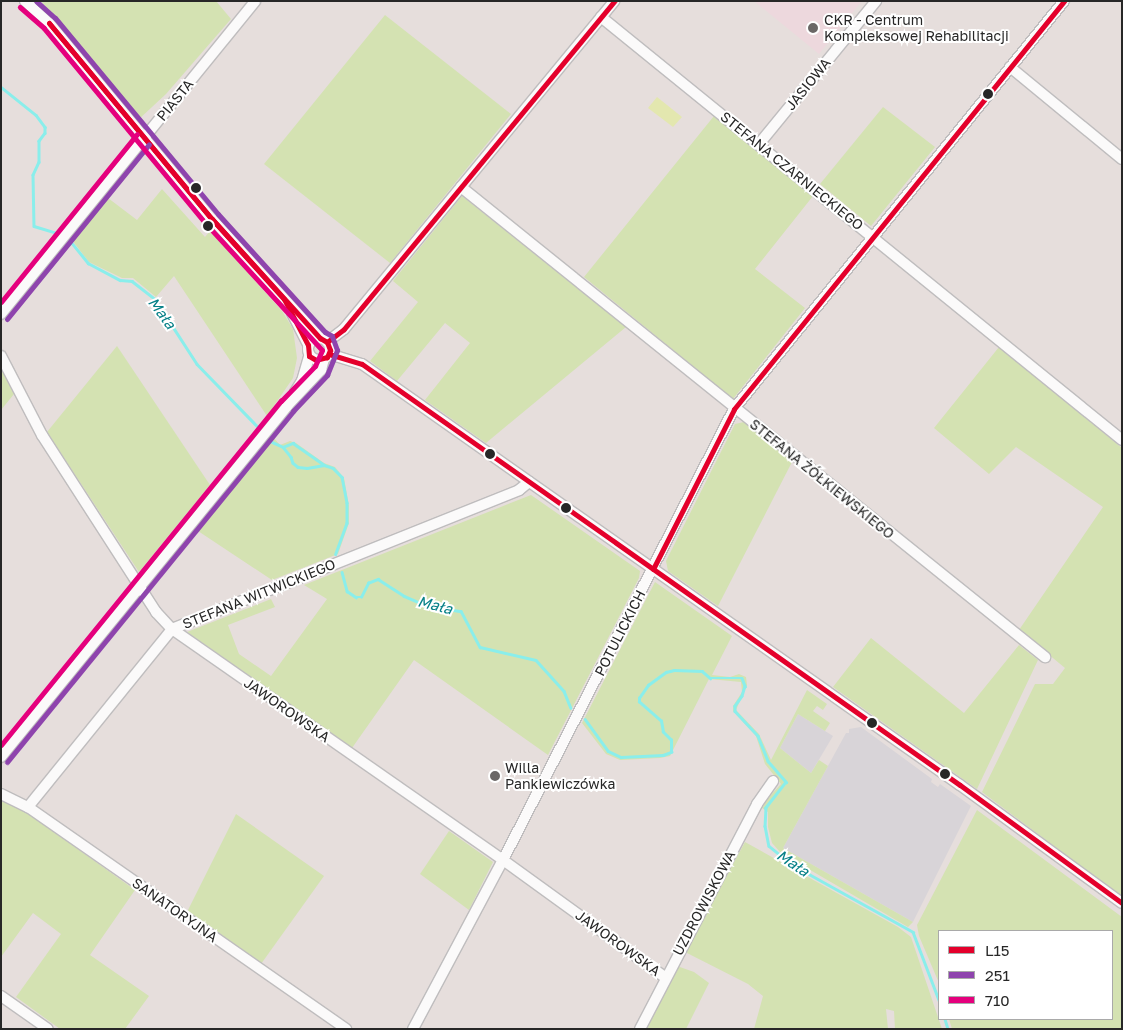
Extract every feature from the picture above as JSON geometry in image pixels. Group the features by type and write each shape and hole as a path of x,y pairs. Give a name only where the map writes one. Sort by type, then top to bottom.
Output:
{"street":[{"path":"1,757 287,406 321,370 330,346 284,299 144,138 49,23 25,1"},
{"name":"PIASTA","path":"1,314 255,1"},
{"path":"308,345 314,339 323,340 344,329 614,1"},
{"name":"JASIOWA","path":"759,144 876,1"},
{"name":"POTULICKICH","path":"413,1029 503,860 734,409 1064,1"},
{"name":"STEFANA CZARNIECKIEGO","path":"601,17 1122,440"},
{"path":"1010,67 1122,159"},
{"name":"STEFANA ŻÓŁKIEWSKIEGO","path":"461,187 734,409 1045,657"},
{"path":"284,299 308,345 309,356 302,381 287,406"},
{"name":"JAWOROWSKA","path":"1,356 42,435 156,612 172,629 503,860 666,978"},
{"path":"309,356 316,360 326,356 362,364 978,798 1122,903"},
{"name":"STEFANA WITWICKIEGO","path":"28,807 172,629 519,490 529,482"},
{"name":"UZDROWISKOWA","path":"640,1029 757,804 773,780"},
{"name":"SANATORYJNA","path":"1,794 28,807 346,1029"},
{"path":"1,996 48,1029"}],"shaded area":[{"name":"CKR - Centrum Kompleksowej Rehabilitacji","path":"754,1 862,1 819,54"},
{"path":"798,714 833,736 811,773 780,748"},
{"path":"861,727 932,779 931,782 938,787 940,784 971,806 913,922 783,848 846,733 849,733 849,729"}],"green space":[{"path":"41,1 216,1 231,19 166,94 138,120"},
{"path":"385,15 511,114 390,263 264,164"},
{"path":"657,97 682,117 673,127 648,108"},
{"path":"883,107 935,147 871,226 820,184"},
{"path":"714,116 813,196 755,269 805,308 733,399 584,277"},
{"path":"162,189 205,237 210,231 282,311 293,329 297,358 293,378 267,416 174,276 156,297 133,278 122,278 89,262 71,239 75,238 108,198 137,220"},
{"path":"462,196 626,327 486,443 425,400 470,343 445,323 397,381 370,361 418,302 393,281"},
{"path":"117,346 210,485 139,572 47,432"},
{"path":"999,347 1122,448 1122,897 982,792 1035,684 1053,684 1065,668 1019,630 1103,507 1016,447 989,474 934,428"},
{"path":"1,369 14,394 1,410"},
{"path":"744,422 792,462 718,606 668,571 666,561 735,424"},
{"path":"274,438 280,445 290,441 296,443 324,463 335,467 344,478 349,506 349,523 338,554 272,580 198,531"},
{"path":"531,495 640,571 639,578 548,755 414,660 352,748 187,632 271,599 275,607 228,625 239,654 271,676 327,599 304,585"},
{"path":"655,582 732,636 712,675 730,677 739,674 746,677 747,685 736,710 759,734 771,760 807,690 827,704 823,710 817,706 813,711 830,723 825,731 798,714 780,748 811,773 819,760 828,766 783,848 913,922 908,927 781,853 772,843 768,827 768,812 762,808 781,784 765,764 756,736 733,711 733,706 742,692 741,682 709,679 670,756 620,760 606,754 582,723"},
{"path":"871,638 964,713 1019,645 1038,660 977,789 833,687"},
{"path":"1,801 19,807 135,890 90,955 149,996 125,1029 60,1029 16,997 61,934 33,913 1,957"},
{"path":"977,810 1122,917 1122,1029 952,1029 949,1020 1113,1020 1113,930 938,930 938,981 919,936 917,925"},
{"path":"236,814 324,876 261,964 187,912"},
{"path":"449,831 493,862 469,910 420,874"},
{"path":"745,842 898,927 911,937 942,1029 895,1029 894,1011 886,1009 888,1029 754,1029 763,996 748,984 685,952"},
{"path":"677,966 694,972 709,983 686,1029 647,1029"}],"waterway":[{"name":"Mała","path":"1,87 36,115 45,127 45,133 39,141 39,162 33,175 34,226 57,233"},
{"name":"Mała","path":"72,243 88,263 120,280 132,281 155,299 197,364 258,427"},
{"name":"Mała","path":"272,442 283,447 293,463 298,467 307,468 324,465 333,468 342,477 347,503 347,523 336,554"},
{"name":"Mała","path":"283,447 293,443 324,465"},
{"name":"Mała","path":"342,572 347,591 356,597 361,597 368,583 378,579 404,596 428,606 461,611 480,647 536,660 564,691 571,708"},
{"name":"Mała","path":"585,719 608,751 621,757 663,755 671,752 671,740 663,732 661,721 639,702 639,698 648,685 666,672 674,670 702,671 710,678 742,678 745,686 742,696 735,706 735,711 758,736 768,761 786,782 766,808 765,826 769,846 791,864 913,932 938,997"},
{"name":"Mała","path":"945,1020 948,1029"}],"transit line":[{"name":"251","path":"7,762 293,411 327,375 337,350 332,336 325,332 218,214 55,18 36,1"},
{"name":"L15","path":"327,342 344,329 614,1"},
{"name":"L15","path":"653,569 734,409 1064,1"},
{"name":"710","path":"1,745 281,401 315,366 322,350 206,224 44,28 20,7"},
{"name":"L15","path":"49,23 212,219"},
{"name":"L15","path":"49,23 212,219"},
{"name":"710","path":"1,302 137,134"},
{"name":"251","path":"7,319 149,144"},
{"name":"L15","path":"212,219 320,338 327,342 330,350 327,357 316,360 309,356 308,345 284,299 212,219"},
{"name":"L15","path":"329,354 362,364 960,785 1122,903"}],"place":[{"name":"CKR - Centrum Kompleksowej Rehabilitacji","path":"813,28"},
{"name":"Willa Pankiewiczówka","path":"495,776"}]}
